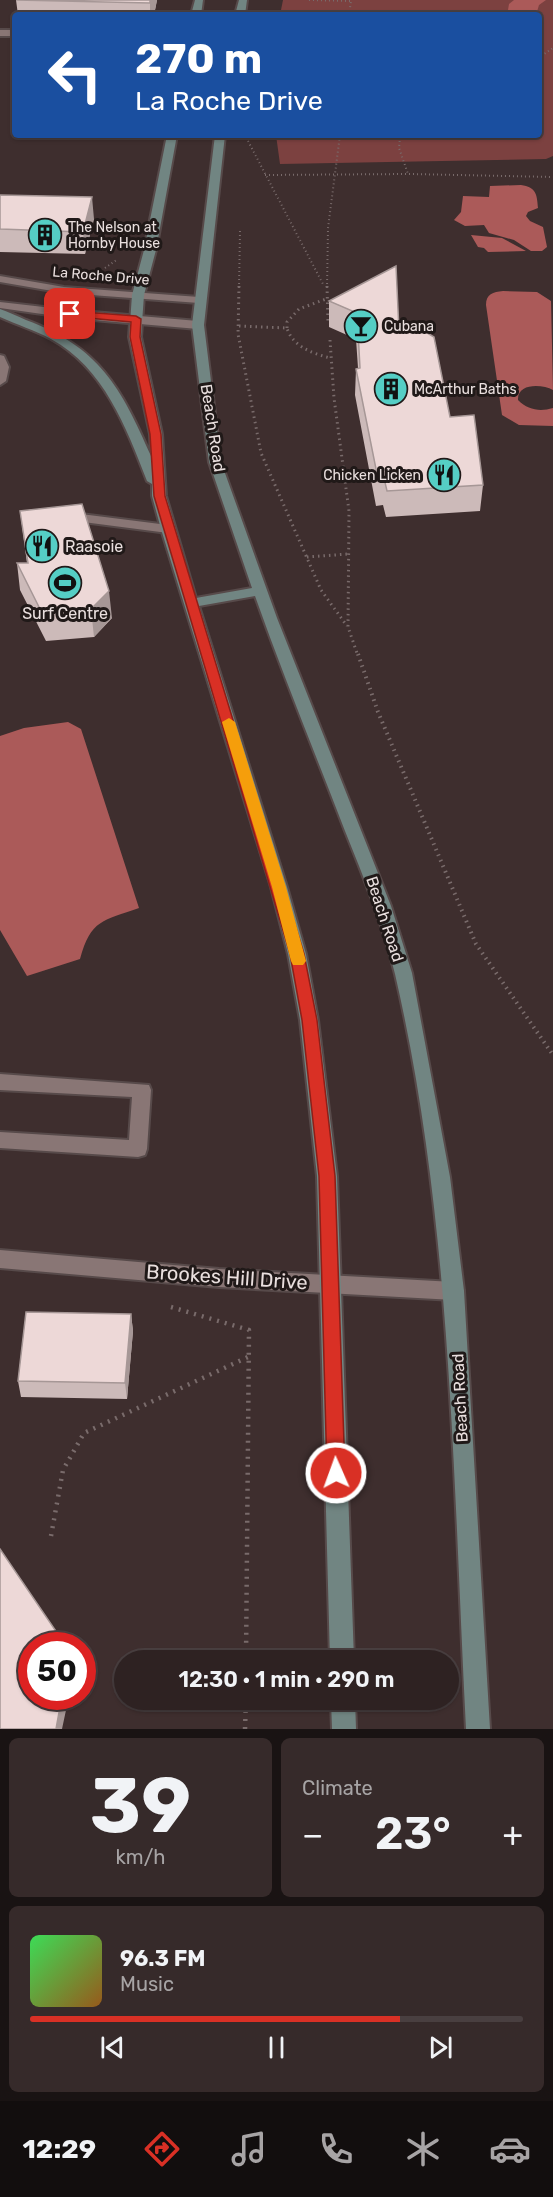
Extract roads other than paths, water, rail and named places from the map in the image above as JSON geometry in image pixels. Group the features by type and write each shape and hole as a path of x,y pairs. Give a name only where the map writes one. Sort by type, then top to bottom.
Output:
{"main road":[{"path":"159,496 156,434 135,337 138,295 150,250 171,138"},
{"name":"Beach Road","path":"220,138 199,300 198,325 215,462 260,591 383,906 403,973 440,1177 454,1291 478,1729"},
{"path":"0,314 55,335 82,354 96,368 133,427 159,496 297,954 309,1020 327,1176 342,1650"},
{"path":"192,603 260,591"},
{"path":"343,1710 344,1729"}],"street":[{"name":"La Roche Drive","path":"0,279 74,291 199,300"},
{"path":"0,305 70,314 198,325"},
{"path":"0,359 3,366 0,381"},
{"path":"55,515 168,529"},
{"path":"0,1082 142,1090 138,1149 0,1140"},
{"name":"Brookes Hill Drive","path":"0,1259 219,1278 454,1291"}],"place":[{"name":"The Nelson at Hornby House","path":"45,235"},
{"name":"Cubana","path":"361,326"},
{"name":"McArthur Baths","path":"391,389"},
{"name":"Chicken Licken","path":"444,475"},
{"name":"Raasoie","path":"42,546"},
{"name":"Surf Centre","path":"65,583"}]}
